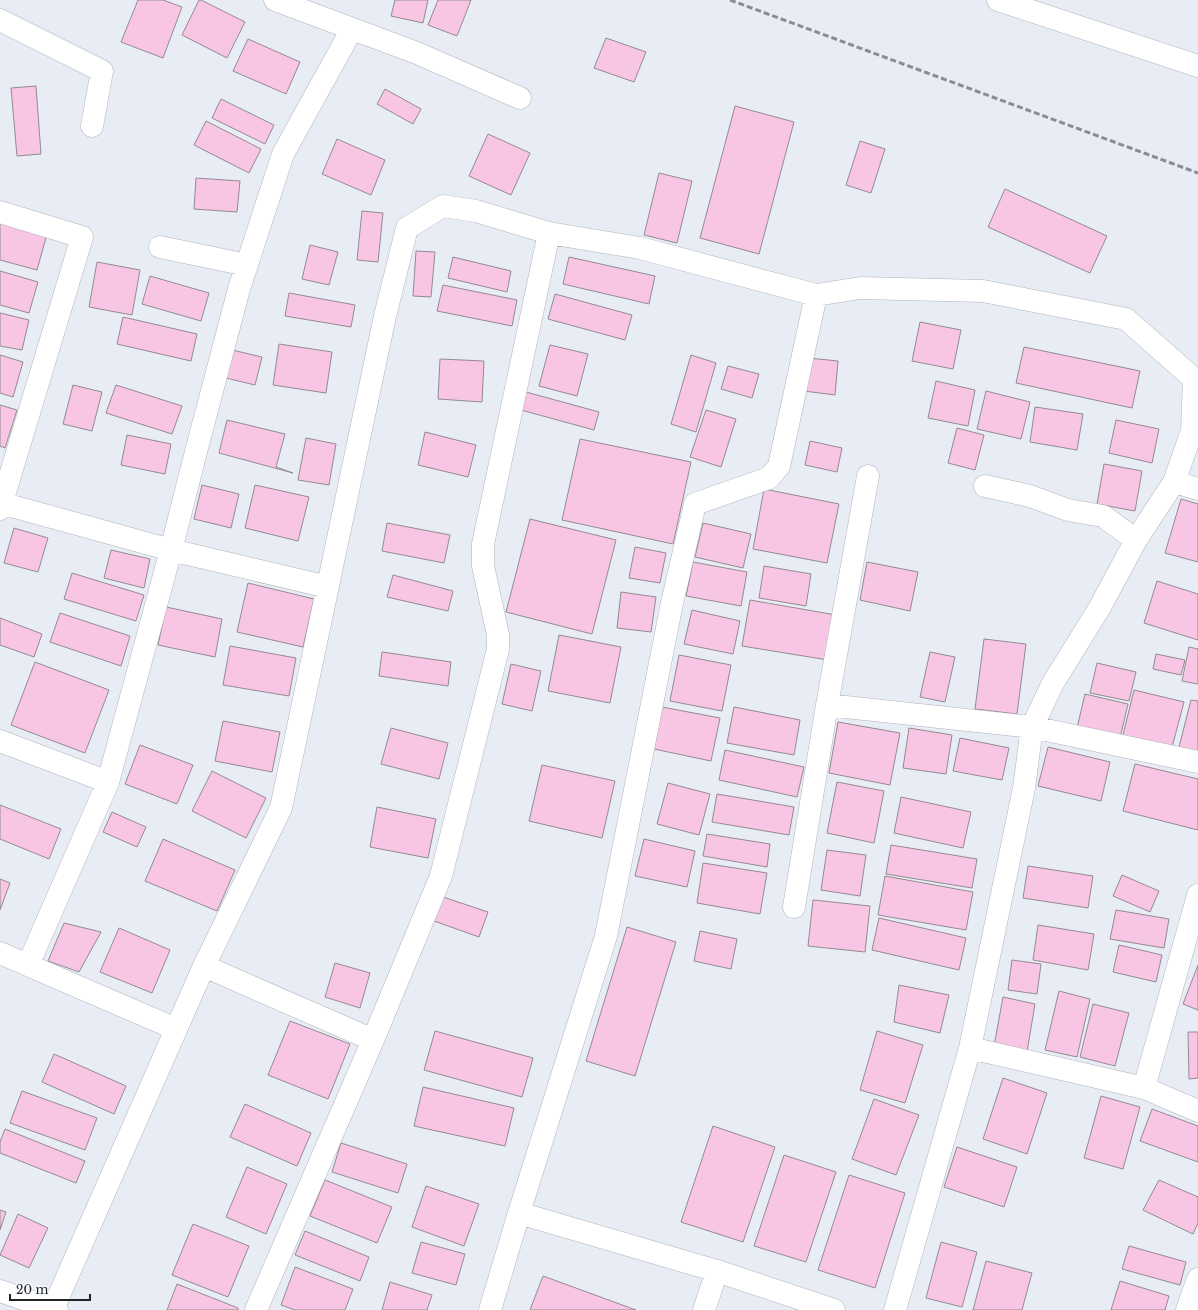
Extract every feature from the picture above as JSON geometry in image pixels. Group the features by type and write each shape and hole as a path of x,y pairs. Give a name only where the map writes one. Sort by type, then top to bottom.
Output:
{"street":[{"path":"275,0 417,53 520,98"},
{"path":"998,0 1198,66"},
{"path":"0,20 102,71 92,126"},
{"path":"28,965 108,782 172,550 239,289 283,154 352,29"},
{"path":"0,1291 54,1310 204,966 281,808 385,316 407,228 443,206 476,211 549,233 640,248 816,295 860,288 983,291 1126,319 1194,379 1192,431 1174,482 1136,540 1100,607 1053,683 1032,727 1024,788 970,1048 895,1310"},
{"path":"0,212 82,237 0,505 172,550 328,587"},
{"path":"256,1310 373,1040 441,876 498,649 498,635 483,566 483,544 549,233"},
{"path":"160,247 247,265"},
{"path":"490,1310 606,936 672,602 696,504 769,478 779,466 816,295"},
{"path":"794,907 827,705 868,476"},
{"path":"1174,482 1198,489"},
{"path":"985,486 1030,496 1068,510 1103,516 1136,540"},
{"path":"827,705 1032,727 1198,762"},
{"path":"0,741 108,782"},
{"path":"1144,1088 1198,894"},
{"path":"0,953 176,1029"},
{"path":"204,966 373,1040"},
{"path":"970,1048 1144,1088 1198,1111"},
{"path":"519,1213 717,1271 834,1310"},
{"path":"704,1310 717,1271"},
{"path":"1187,1310 1198,1279"}],"building":[{"path":"138,0 163,0 182,7 163,58 121,42"},
{"path":"199,0 245,22 227,58 182,35"},
{"path":"395,0 428,0 423,23 391,16"},
{"path":"438,0 471,0 457,36 428,25"},
{"path":"606,38 646,52 634,82 594,68"},
{"path":"248,39 300,62 286,94 233,71"},
{"path":"36,86 41,154 17,156 11,88"},
{"path":"385,89 421,109 413,124 377,104"},
{"path":"221,99 274,125 265,144 212,118"},
{"path":"735,106 794,122 759,254 700,238"},
{"path":"206,121 261,149 249,173 194,145"},
{"path":"488,134 530,153 511,195 469,176"},
{"path":"337,139 385,160 371,195 322,174"},
{"path":"860,141 885,149 871,193 846,185"},
{"path":"659,173 692,181 677,243 644,235"},
{"path":"196,178 240,181 237,212 194,209"},
{"path":"1005,189 1107,236 1090,273 988,227"},
{"path":"362,211 383,213 378,262 357,260"},
{"path":"0,222 47,234 37,270 0,260"},
{"path":"310,245 338,252 329,285 302,279"},
{"path":"416,251 435,252 431,297 413,296"},
{"path":"453,257 511,271 507,292 448,278"},
{"path":"569,257 655,276 649,304 563,284"},
{"path":"97,262 140,270 132,315 89,307"},
{"path":"0,271 38,282 29,313 0,305"},
{"path":"150,276 209,293 201,321 142,304"},
{"path":"443,285 517,300 512,326 437,311"},
{"path":"289,293 355,305 351,327 285,316"},
{"path":"555,294 632,315 625,340 548,319"},
{"path":"0,313 29,320 22,350 0,346"},
{"path":"123,317 197,334 191,361 117,344"},
{"path":"920,322 961,330 953,369 912,361"},
{"path":"279,344 332,352 326,393 273,385"},
{"path":"550,345 588,354 577,396 539,386"},
{"path":"1024,347 1140,371 1132,408 1016,383"},
{"path":"232,350 262,357 255,385 226,378"},
{"path":"0,355 23,362 13,397 0,393"},
{"path":"691,355 716,363 696,432 671,424"},
{"path":"808,358 838,361 835,395 804,391"},
{"path":"440,359 484,361 482,402 438,399"},
{"path":"728,366 759,374 752,398 721,389"},
{"path":"936,381 975,390 968,426 928,418"},
{"path":"73,385 102,392 92,431 63,424"},
{"path":"116,385 182,406 172,434 106,413"},
{"path":"986,391 1030,402 1021,439 977,429"},
{"path":"526,392 599,412 594,430 521,410"},
{"path":"0,405 17,410 5,448 0,446"},
{"path":"1035,407 1083,414 1077,450 1030,442"},
{"path":"706,410 736,419 721,467 690,457"},
{"path":"227,420 285,434 276,467 293,473 219,453"},
{"path":"1116,420 1159,429 1152,463 1109,453"},
{"path":"957,428 984,435 975,470 948,463"},
{"path":"425,432 476,445 468,477 418,465"},
{"path":"127,435 171,444 165,474 121,465"},
{"path":"306,438 336,444 329,485 298,480"},
{"path":"580,439 691,462 673,544 562,520"},
{"path":"810,441 842,448 837,472 805,465"},
{"path":"1104,464 1142,471 1135,511 1097,504"},
{"path":"202,485 239,494 231,528 194,519"},
{"path":"255,485 309,497 298,541 245,528"},
{"path":"764,489 839,504 827,563 753,549"},
{"path":"1181,499 1198,504 1198,562 1165,553"},
{"path":"530,519 616,540 592,634 506,612"},
{"path":"387,523 450,535 444,563 382,551"},
{"path":"703,523 751,534 743,568 695,557"},
{"path":"14,528 48,538 38,572 4,563"},
{"path":"635,547 666,553 660,583 629,578"},
{"path":"111,550 150,559 144,588 104,578"},
{"path":"693,562 747,572 741,606 686,596"},
{"path":"867,562 918,572 910,611 860,600"},
{"path":"764,566 811,574 806,606 759,598"},
{"path":"72,573 144,595 136,621 64,599"},
{"path":"393,575 453,591 448,611 387,597"},
{"path":"1157,581 1198,594 1198,640 1144,623"},
{"path":"248,583 314,599 303,647 237,632"},
{"path":"621,592 656,597 651,632 617,628"},
{"path":"750,600 836,615 828,660 742,646"},
{"path":"166,607 222,619 215,657 158,645"},
{"path":"692,610 740,621 733,654 684,644"},
{"path":"60,613 130,636 121,666 50,642"},
{"path":"0,618 42,634 34,657 0,645"},
{"path":"559,635 621,647 610,703 548,691"},
{"path":"984,639 1026,644 1017,714 975,709"},
{"path":"230,646 296,658 289,696 223,685"},
{"path":"1189,647 1198,649 1198,684 1182,681"},
{"path":"382,652 451,662 448,686 379,676"},
{"path":"930,652 955,657 945,702 920,697"},
{"path":"1156,654 1185,660 1181,675 1153,669"},
{"path":"679,655 731,665 722,711 670,701"},
{"path":"35,662 109,690 85,753 11,725"},
{"path":"1097,663 1136,672 1129,701 1090,693"},
{"path":"511,664 541,671 532,711 502,704"},
{"path":"1134,690 1184,702 1171,751 1122,739"},
{"path":"1085,694 1128,704 1120,738 1077,728"},
{"path":"1191,700 1198,701 1198,752 1179,747"},
{"path":"662,707 720,718 711,761 654,749"},
{"path":"734,707 800,720 794,755 727,743"},
{"path":"223,721 280,732 272,772 215,761"},
{"path":"838,722 900,733 890,785 829,773"},
{"path":"391,728 448,743 439,779 381,764"},
{"path":"909,728 952,735 946,774 903,768"},
{"path":"960,738 1009,748 1002,780 953,771"},
{"path":"140,745 193,765 177,804 125,784"},
{"path":"1048,747 1110,762 1101,801 1038,786"},
{"path":"725,750 804,767 797,797 719,780"},
{"path":"1135,764 1198,779 1198,830 1123,811"},
{"path":"542,765 615,781 602,838 529,821"},
{"path":"212,771 266,798 246,838 192,811"},
{"path":"837,782 884,791 874,843 827,833"},
{"path":"668,783 710,794 699,835 657,824"},
{"path":"717,794 794,807 789,835 712,822"},
{"path":"901,797 971,812 963,848 894,833"},
{"path":"0,805 61,829 49,859 0,839"},
{"path":"377,807 436,819 428,858 370,847"},
{"path":"112,812 146,827 137,847 103,832"},
{"path":"707,834 770,844 767,867 703,856"},
{"path":"163,839 235,870 217,911 145,881"},
{"path":"644,839 695,851 687,887 635,876"},
{"path":"891,845 977,859 972,888 886,874"},
{"path":"827,850 866,855 860,896 821,890"},
{"path":"703,863 767,873 760,914 697,903"},
{"path":"1028,866 1093,876 1088,908 1023,898"},
{"path":"1122,875 1159,891 1150,912 1113,896"},
{"path":"885,876 973,892 966,930 878,915"},
{"path":"0,879 10,883 0,910"},
{"path":"443,897 488,912 479,937 434,921"},
{"path":"813,900 870,906 865,952 808,946"},
{"path":"1116,910 1169,919 1164,948 1110,939"},
{"path":"879,918 966,938 959,970 872,950"},
{"path":"64,923 101,932 79,972 48,961"},
{"path":"1038,925 1094,934 1088,970 1033,960"},
{"path":"627,927 676,942 635,1076 586,1061"},
{"path":"119,928 170,950 152,993 100,972"},
{"path":"700,931 737,939 731,969 694,961"},
{"path":"1119,945 1162,955 1156,982 1113,972"},
{"path":"1012,960 1041,964 1037,994 1008,990"},
{"path":"335,963 370,973 360,1008 325,997"},
{"path":"1198,965 1198,1010 1183,1004"},
{"path":"899,985 949,995 940,1033 894,1022"},
{"path":"1059,991 1090,999 1077,1057 1045,1050"},
{"path":"1003,997 1035,1004 1027,1052 994,1046"},
{"path":"1093,1004 1129,1013 1115,1066 1080,1057"},
{"path":"290,1021 350,1044 328,1099 268,1075"},
{"path":"435,1031 533,1058 522,1097 424,1070"},
{"path":"877,1031 923,1045 905,1103 860,1090"},
{"path":"1188,1032 1198,1032 1198,1078 1189,1079"},
{"path":"54,1054 126,1086 114,1114 42,1082"},
{"path":"1003,1078 1047,1093 1027,1154 983,1139"},
{"path":"423,1087 514,1108 505,1146 414,1126"},
{"path":"22,1091 97,1118 85,1150 10,1123"},
{"path":"1101,1096 1140,1107 1123,1169 1084,1158"},
{"path":"874,1099 919,1115 896,1175 852,1159"},
{"path":"245,1104 311,1133 297,1166 230,1137"},
{"path":"1152,1109 1198,1126 1198,1162 1140,1141"},
{"path":"713,1126 775,1147 743,1242 681,1222"},
{"path":"5,1129 85,1161 76,1183 0,1153 0,1142"},
{"path":"341,1143 407,1164 398,1193 332,1172"},
{"path":"957,1147 1017,1167 1004,1207 944,1187"},
{"path":"784,1155 836,1172 806,1262 754,1246"},
{"path":"247,1167 287,1184 266,1234 226,1217"},
{"path":"849,1175 905,1193 875,1288 818,1270"},
{"path":"325,1180 392,1207 377,1243 310,1216"},
{"path":"1159,1180 1198,1197 1198,1223 1193,1234 1143,1210"},
{"path":"426,1186 479,1204 464,1246 412,1227"},
{"path":"0,1210 6,1212 0,1230"},
{"path":"18,1214 48,1228 29,1268 0,1255"},
{"path":"193,1224 249,1246 228,1297 172,1275"},
{"path":"305,1231 369,1257 360,1281 295,1255"},
{"path":"421,1242 465,1254 456,1285 412,1273"},
{"path":"941,1242 977,1252 962,1307 926,1298"},
{"path":"1129,1246 1186,1262 1180,1285 1122,1269"},
{"path":"986,1261 1032,1273 1022,1310 973,1310"},
{"path":"295,1267 353,1289 345,1310 295,1310 281,1305"},
{"path":"543,1276 636,1310 530,1310"},
{"path":"1120,1281 1169,1296 1165,1310 1111,1310"},
{"path":"390,1282 432,1295 427,1310 382,1310"},
{"path":"177,1284 238,1308 238,1310 167,1310"}],"railway":[{"path":"730,0 1198,173"}]}
